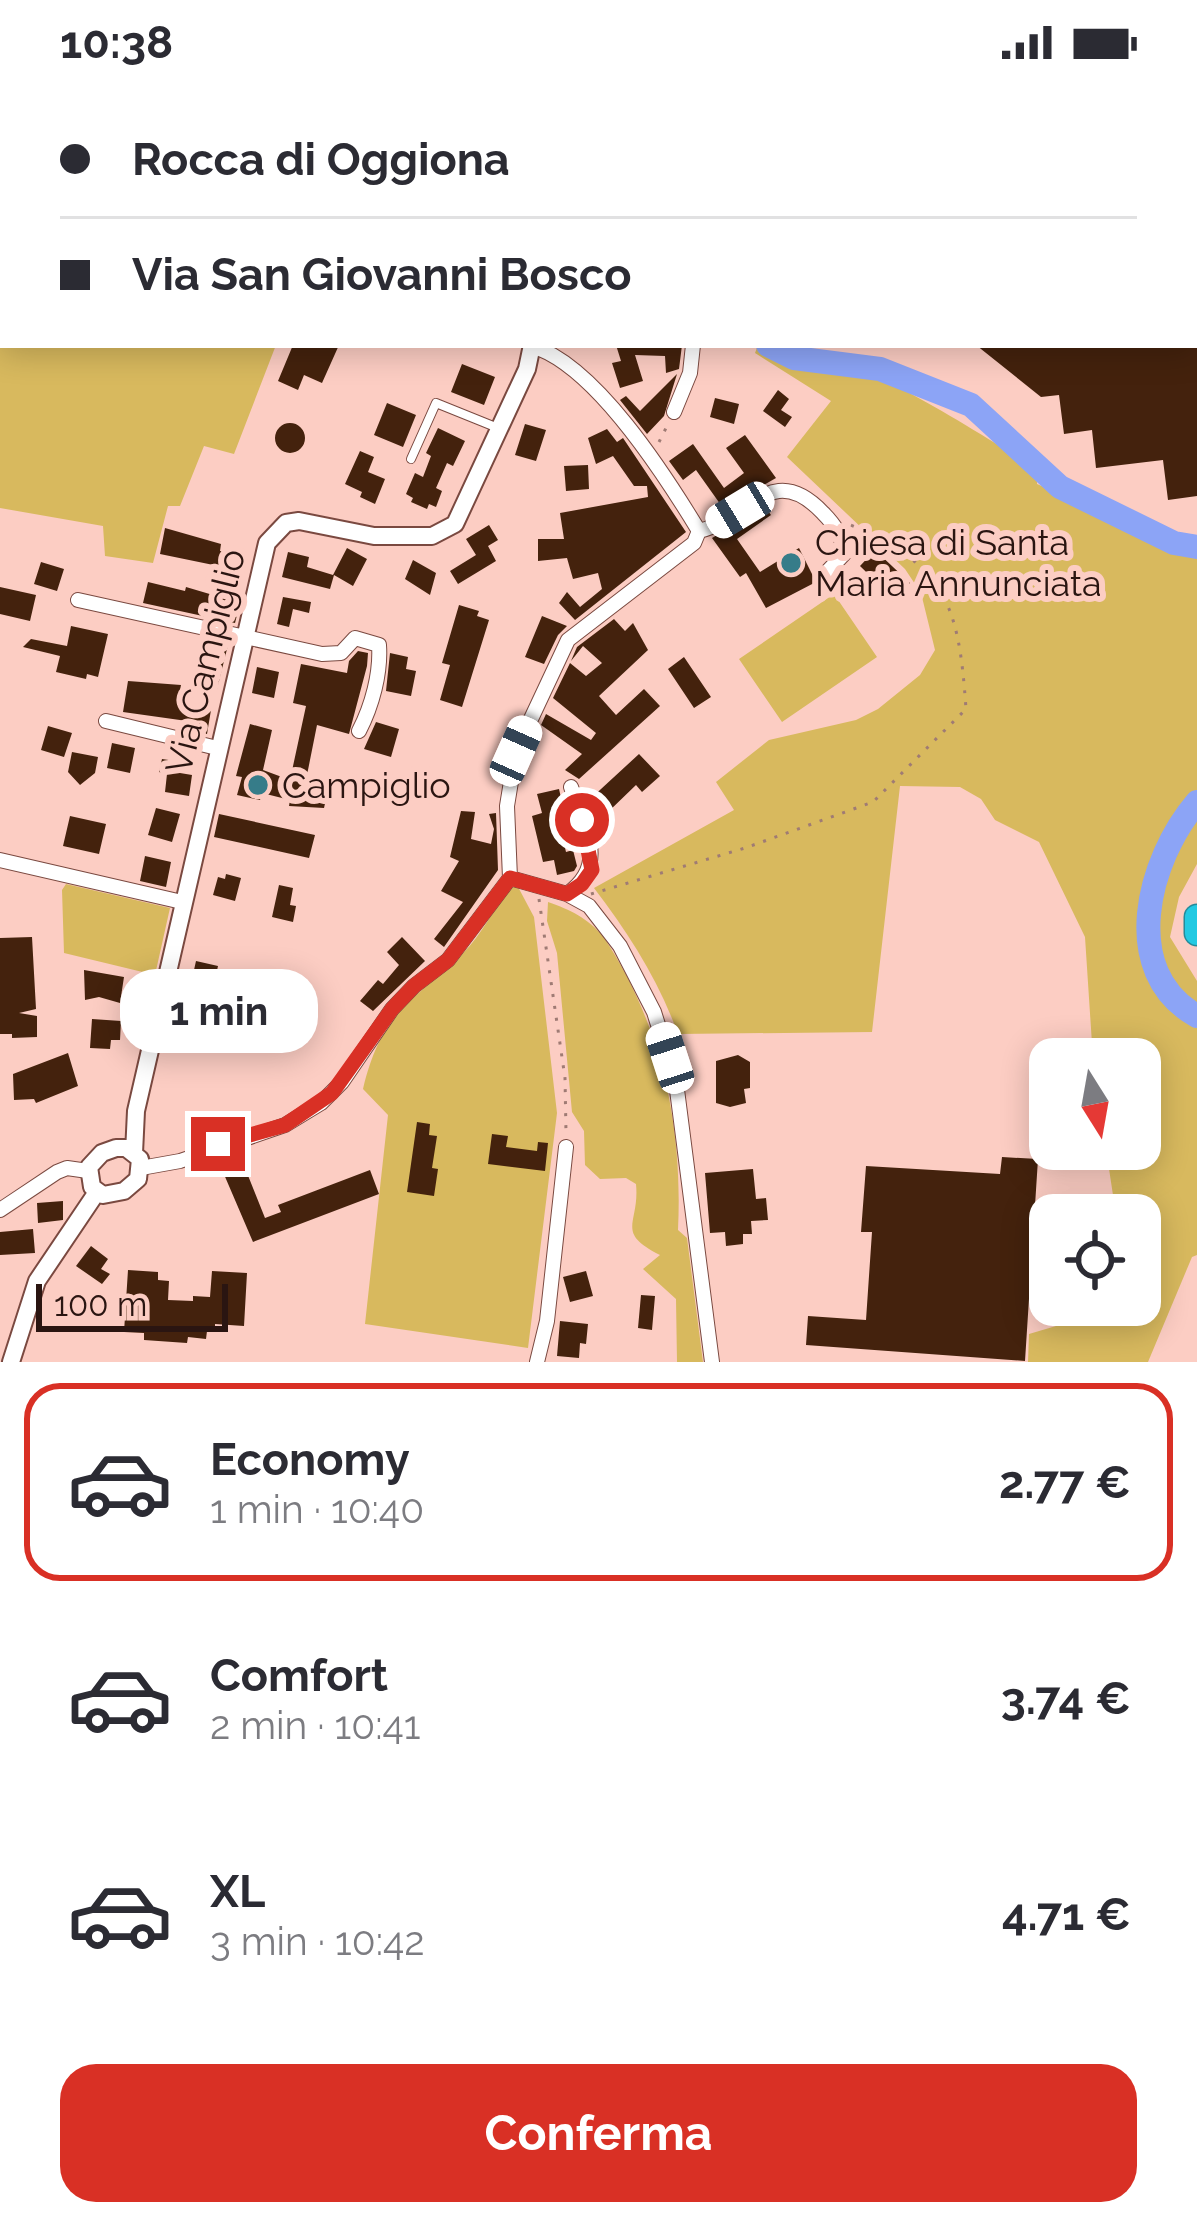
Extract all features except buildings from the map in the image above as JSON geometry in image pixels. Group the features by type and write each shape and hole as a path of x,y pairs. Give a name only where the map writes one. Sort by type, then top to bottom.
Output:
{"highway":[{"path":"1197,917 1197,933"}],"street":[{"name":"Via Campiglio","path":"130,1156 182,902 267,543 286,523 299,520 374,536 444,532 463,514 527,369 532,348"},
{"path":"537,348 564,358 651,458 699,531"},
{"path":"674,412 690,373 693,348"},
{"path":"97,1192 88,1171 92,1160 130,1156 180,1161 218,1144 285,1125 321,1103 403,996 456,951 510,878 507,806 516,751 568,640 694,544 699,531 770,490 806,496 837,530 844,554 824,575"},
{"path":"78,600 322,654 341,653 355,638 379,645 368,714 359,731"},
{"path":"106,721 218,748"},
{"path":"571,787 592,870 573,896"},
{"path":"0,860 182,902"},
{"path":"510,878 573,896 599,917 620,946 654,1012 680,1108 712,1362"},
{"path":"537,1362 547,1321 566,1147"},
{"path":"97,1192 111,1196 138,1179 130,1156"},
{"path":"0,1210 56,1172 67,1168 88,1171"},
{"path":"11,1362 37,1280 97,1192"}],"lane":[{"path":"411,459 436,403 498,428"}],"path":[{"path":"651,458 674,412"},
{"path":"573,896 746,848 873,802 966,709 961,638 940,584 888,541 825,514"},
{"path":"537,886 565,1078 566,1147"}],"shaded area":[{"path":"0,348 275,348 234,454 204,446 180,506 168,506 153,563 105,556 103,526 0,508"},
{"path":"757,348 793,348 866,372 1037,468 1037,484 1197,552 1197,864 1179,897 1170,937 1197,981 1197,1255 1192,1257 1148,1362 1028,1362 1029,1334 1056,1326 1161,1326 1161,1194 1113,1194 1109,1170 1161,1170 1161,1038 1092,1038 1085,937 1039,842 995,820 981,799 960,787 900,786 872,1032 678,1034 642,958 594,888 734,810 716,782 769,740 856,720 878,709 920,675 935,650 921,593 905,569 787,457 831,401 755,353"},
{"path":"834,594 877,657 782,722 739,659"},
{"path":"66,884 170,908 155,975 64,953 62,890"},
{"path":"517,885 534,917 557,1113 528,1348 365,1324 388,1115 363,1089 371,1063 401,1010 469,946 508,890"},
{"path":"548,902 578,915 603,936 654,1040 672,1114 678,1230 687,1238 703,1362 677,1362 676,1299 643,1269 660,1255 633,1233 636,1184 626,1178 600,1179 585,1165 584,1131 572,1112"}],"waterway":[{"path":"774,348 794,358 880,369 971,405 1060,487 1174,543 1197,547"},
{"path":"1197,802 1165,853 1149,914 1149,944 1157,972 1172,997 1197,1016"}],"place":[{"name":"Chiesa di Santa Maria Annunciata","path":"791,563"},
{"name":"Campiglio","path":"258,785"}],"route":[{"path":"218,1144 285,1125 332,1093 392,1009 448,960 510,878 567,894 582,884 592,870 582,820"}]}
